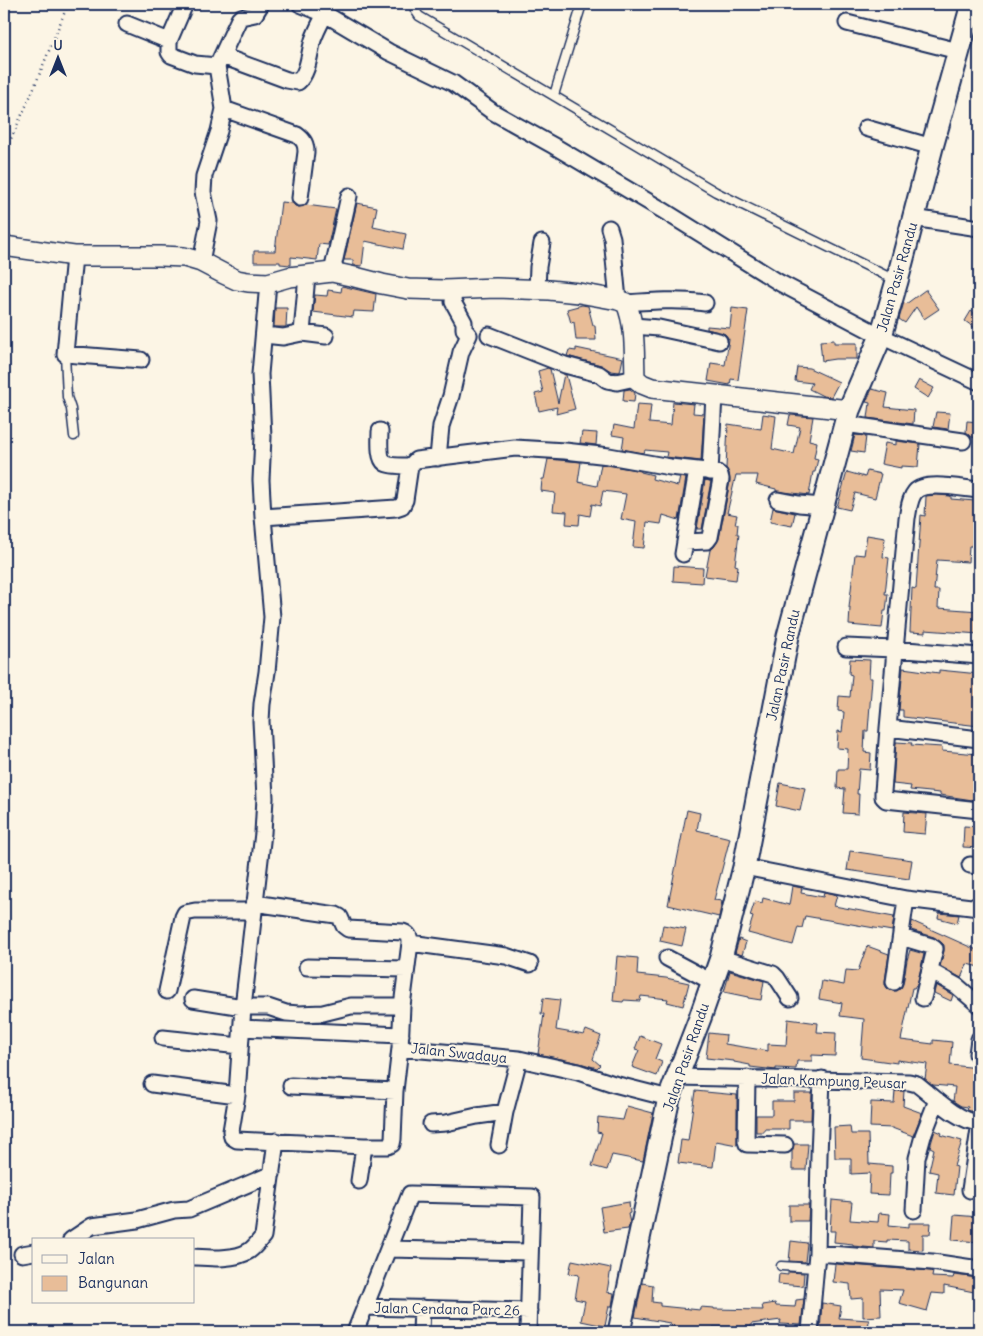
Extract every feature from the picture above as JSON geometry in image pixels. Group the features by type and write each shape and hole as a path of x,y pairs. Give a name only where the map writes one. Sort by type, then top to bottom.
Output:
{"main road":[{"name":"Jalan Pasir Randu","path":"619,1332 669,1098 721,958 744,867 788,636 822,506 847,417 881,336 958,51 972,28 972,4"}],"street":[{"path":"185,4 169,41 169,52 171,55 195,64 220,61 298,82 302,78 324,14"},
{"path":"201,262 209,221 203,192 204,176 224,109 220,61 239,19 255,14 261,4"},
{"path":"300,4 324,14 389,52 452,83 493,112 664,211 780,283 881,336 979,382"},
{"path":"848,23 958,51"},
{"path":"127,24 169,41"},
{"path":"224,109 297,135 303,139 306,144 306,152 300,198"},
{"path":"866,128 932,147"},
{"path":"332,272 350,196"},
{"path":"913,218 979,228"},
{"path":"608,228 612,238 622,301 631,315 636,378 642,384 652,388 714,395 847,417 963,441"},
{"path":"537,289 542,243"},
{"path":"4,246 74,256 184,257 201,262 237,280 248,282 268,283 289,277 332,272 408,289 537,289 579,293 622,301 691,300 705,303"},
{"path":"74,256 65,354 141,360"},
{"path":"302,333 307,275"},
{"path":"241,1028 400,1041 392,1144 388,1146 364,1146 237,1140 232,1137 231,1131 237,1095 241,1028 243,1006 263,833 265,798 261,721 272,617 262,517 263,437 260,374 268,283"},
{"path":"438,458 441,426 451,396 461,352 469,335 464,329 464,322 453,302 454,290"},
{"path":"633,326 659,328 719,340"},
{"path":"264,335 283,338 302,333 326,336"},
{"path":"489,335 565,365 599,374 607,380 617,382 636,378"},
{"path":"262,517 396,508 402,506 405,500 410,466 416,460 515,448 609,456 703,471 716,472 720,475 721,479 710,537 708,541 684,548 703,471 714,395"},
{"path":"380,431 380,455 383,461 386,464 410,466"},
{"path":"979,490 929,486 921,488 914,493 910,501 894,649 882,792 886,800 979,810"},
{"path":"778,500 822,506"},
{"path":"846,647 979,656"},
{"path":"888,728 979,739"},
{"path":"744,867 906,899 979,908"},
{"path":"894,982 906,899"},
{"path":"167,991 183,917 185,913 195,911 254,907 336,915 340,917 344,926 348,929 403,932 410,938 410,943 506,956 530,964"},
{"path":"901,937 935,949 922,998"},
{"name":"Jalan Swadaya","path":"410,943 402,1006 400,1041 519,1059 578,1072 614,1084 669,1098"},
{"path":"667,958 712,982"},
{"path":"721,958 773,974 790,998"},
{"path":"307,966 406,969"},
{"path":"930,971 957,986 979,1005"},
{"path":"194,999 243,1006 268,1007 286,1013 299,1014 323,1013 351,1006 402,1006"},
{"path":"163,1038 240,1046"},
{"path":"499,1145 505,1112 519,1059"},
{"name":"Jalan Kampung Peusar","path":"677,1077 910,1082 916,1084 960,1117 979,1123"},
{"path":"747,1078 747,1144 785,1145"},
{"path":"810,1332 816,1252 822,1079"},
{"path":"152,1084 237,1095"},
{"path":"291,1086 395,1091"},
{"path":"914,1210 917,1158 937,1100"},
{"path":"431,1124 505,1112"},
{"path":"970,1190 979,1129"},
{"path":"195,1258 224,1258 248,1252 262,1236 276,1142"},
{"path":"359,1181 364,1146"},
{"path":"74,1238 92,1226 138,1220 174,1210 189,1209 272,1174"},
{"path":"355,1332 410,1194 532,1197 528,1332"},
{"path":"388,1249 530,1252"},
{"path":"816,1252 932,1262 979,1269"},
{"name":"Jalan Cendana Parc 26","path":"365,1307 529,1311"},
{"path":"421,1332 422,1308"}],"lane":[{"path":"416,4 415,10 419,16 554,94 716,192 897,282"},
{"path":"554,94 582,4"},
{"path":"65,354 67,397 72,408 74,436"},
{"path":"781,1266 815,1268"}],"path":[{"path":"4,145 10,141 31,95 68,4"}],"building":[{"path":"281,202 293,203 299,207 306,205 336,209 328,245 319,244 317,260 291,257 291,265 280,264 280,262 254,262 254,251 275,251"},
{"path":"357,203 377,207 373,227 406,234 403,249 365,241 362,266 353,265 353,260 344,260"},
{"path":"342,286 376,294 374,312 354,311 353,317 313,312 315,295 327,296 328,290 341,292"},
{"path":"927,290 939,309 924,319 916,307 905,323 899,319 904,302 906,304"},
{"path":"582,305 588,306 593,325 595,325 596,340 576,340 574,322 571,323 567,309"},
{"path":"275,308 287,308 286,327 274,327"},
{"path":"732,308 748,310 738,380 731,379 730,385 708,381 711,363 725,365 729,339 725,334 707,329 707,326 730,328"},
{"path":"971,311 979,317 979,331 965,321"},
{"path":"834,340 834,343 857,343 857,359 822,361 820,341"},
{"path":"576,348 623,358 620,372 611,371 601,365 567,356 569,350 576,351"},
{"path":"797,367 809,368 839,382 831,397 823,396 809,389 812,383 795,381"},
{"path":"550,369 558,403 564,374 566,375 575,409 556,414 557,407 539,411 535,394 543,392 538,371"},
{"path":"919,380 934,388 928,398 914,389"},
{"path":"630,389 635,393 634,402 623,401 624,390"},
{"path":"872,389 888,393 885,407 914,410 913,424 868,418 870,403 866,402"},
{"path":"673,402 694,404 693,413 704,414 701,461 666,457 667,452 645,450 644,453 622,449 624,437 612,435 614,425 634,429 637,404 651,405 649,423 671,425"},
{"path":"936,412 950,413 948,429 933,427"},
{"path":"763,414 776,416 772,449 794,454 800,427 788,425 790,415 813,417 809,440 817,442 814,458 818,459 815,472 813,472 809,495 776,491 776,489 756,484 758,475 736,475 727,513 737,515 735,524 738,524 737,534 739,534 735,565 738,566 736,580 705,576 710,550 719,539 730,481 726,468 728,424 761,429"},
{"path":"967,421 979,422 979,438 972,437 966,432"},
{"path":"582,432 597,433 596,445 580,443"},
{"path":"855,435 866,436 864,453 851,451"},
{"path":"896,441 920,444 918,467 901,466 901,468 881,464 885,443 896,445"},
{"path":"548,459 581,462 578,482 597,486 601,464 641,471 653,475 652,479 678,486 680,477 686,478 679,520 663,515 661,524 647,522 644,548 633,547 636,522 621,519 626,494 603,491 600,506 592,504 590,516 580,514 579,525 566,524 567,512 553,511 555,493 541,491 542,479 544,479"},
{"path":"867,471 881,474 875,498 855,493 850,510 837,507 847,472 865,477"},
{"path":"705,480 711,481 702,529 697,529"},
{"path":"926,496 951,496 951,499 975,501 974,531 972,546 969,546 968,562 937,560 934,590 939,590 938,608 979,611 979,634 925,630 925,633 910,632 912,588 916,589 921,515 925,516"},
{"path":"773,508 795,513 792,526 770,522"},
{"path":"867,535 885,538 883,557 889,558 885,594 888,594 882,628 849,625 855,554 864,555"},
{"path":"674,566 703,568 702,583 673,581"},
{"path":"850,659 870,660 869,678 872,678 868,731 865,731 864,752 871,753 870,770 859,769 858,814 843,813 845,789 837,788 838,769 847,769 848,749 837,748 838,731 842,732 844,712 838,711 839,696 850,697 852,675 849,674"},
{"path":"903,668 939,673 939,670 979,674 979,726 903,717 903,710 899,710"},
{"path":"896,742 942,747 942,751 979,754 979,801 940,795 940,793 910,790 911,786 893,784"},
{"path":"780,783 805,788 800,811 776,806"},
{"path":"687,810 700,813 697,830 730,838 714,900 722,901 719,917 668,905"},
{"path":"904,812 927,814 925,834 903,832"},
{"path":"964,826 979,827 979,848 963,847"},
{"path":"850,851 912,860 909,879 847,870"},
{"path":"792,886 802,888 801,893 823,897 824,892 837,895 834,906 894,917 892,931 805,916 802,928 798,927 793,945 748,933 753,917 750,916 755,901 762,903 763,898 789,905"},
{"path":"939,913 959,915 957,923 938,918"},
{"path":"912,921 979,951 979,967 967,964 961,978 940,966 944,945 934,937 911,930"},
{"path":"663,925 686,929 682,946 660,941"},
{"path":"739,939 746,942 742,955 735,953"},
{"path":"867,946 889,954 885,985 893,991 897,991 903,984 910,950 924,954 917,985 912,988 901,1040 933,1044 933,1040 952,1042 950,1065 979,1068 979,1113 967,1110 968,1107 961,1106 953,1101 955,1087 933,1085 925,1079 927,1064 897,1060 897,1063 861,1058 864,1019 840,1016 842,1003 819,999 822,981 844,985 846,970 858,971"},
{"path":"617,956 638,958 637,975 689,983 683,1006 667,1002 668,999 641,996 640,1001 613,1001"},
{"path":"730,971 764,981 761,1000 724,992"},
{"path":"936,985 953,995 951,1001 934,993"},
{"path":"543,998 560,1000 556,1030 584,1035 586,1030 601,1036 593,1059 600,1065 597,1068 538,1054 544,1014 541,1014"},
{"path":"788,1019 818,1023 817,1032 836,1033 835,1056 812,1055 812,1061 797,1061 796,1069 776,1068 776,1070 750,1067 750,1065 734,1061 706,1058 709,1033 726,1035 725,1044 768,1051 768,1044 786,1045"},
{"path":"640,1036 661,1044 655,1059 662,1062 657,1076 632,1067 639,1050 635,1049"},
{"path":"695,1091 737,1095 737,1145 716,1141 713,1167 678,1163 681,1140 688,1141"},
{"path":"895,1091 904,1091 903,1106 922,1113 913,1136 892,1128 870,1127 871,1102 894,1103"},
{"path":"794,1093 812,1093 811,1120 789,1120 789,1129 764,1129 764,1132 756,1132 756,1115 772,1115 772,1101 794,1101"},
{"path":"627,1106 653,1113 643,1161 612,1155 607,1170 592,1166 602,1133 597,1132 598,1117 623,1120"},
{"path":"850,1126 851,1134 868,1134 869,1164 892,1166 889,1195 869,1194 870,1173 851,1174 851,1158 835,1158 834,1127"},
{"path":"935,1130 942,1133 941,1135 962,1141 954,1166 957,1167 954,1195 936,1193 938,1173 929,1171 934,1149 930,1147"},
{"path":"794,1144 808,1144 806,1170 792,1170"},
{"path":"832,1200 852,1202 850,1220 878,1222 879,1213 890,1214 889,1225 909,1227 909,1223 931,1223 930,1234 923,1234 923,1250 908,1249 908,1241 874,1241 874,1248 834,1242 835,1231 830,1231"},
{"path":"629,1202 630,1213 628,1214 630,1223 628,1229 604,1232 600,1207"},
{"path":"789,1205 809,1205 808,1221 789,1221"},
{"path":"954,1215 979,1217 979,1242 952,1240"},
{"path":"791,1241 807,1243 805,1262 789,1261"},
{"path":"572,1260 611,1268 607,1292 614,1293 605,1326 581,1321 585,1301 575,1299 579,1275 569,1273"},
{"path":"835,1264 930,1271 933,1272 932,1277 953,1278 954,1275 979,1278 979,1293 944,1286 944,1294 932,1293 927,1311 899,1303 903,1290 880,1289 881,1316 863,1317 863,1298 851,1299 850,1284 833,1282"},
{"path":"788,1272 804,1273 803,1286 778,1284 779,1274 788,1275"},
{"path":"642,1283 653,1285 652,1302 660,1303 660,1306 700,1310 700,1307 763,1310 762,1305 775,1303 776,1306 795,1307 796,1300 804,1299 801,1325 780,1324 781,1320 751,1324 751,1327 744,1327 744,1332 733,1332 733,1327 713,1327 712,1330 694,1329 670,1326 670,1323 635,1317"},
{"path":"822,1303 841,1306 839,1318 869,1320 868,1331 820,1332"}]}
